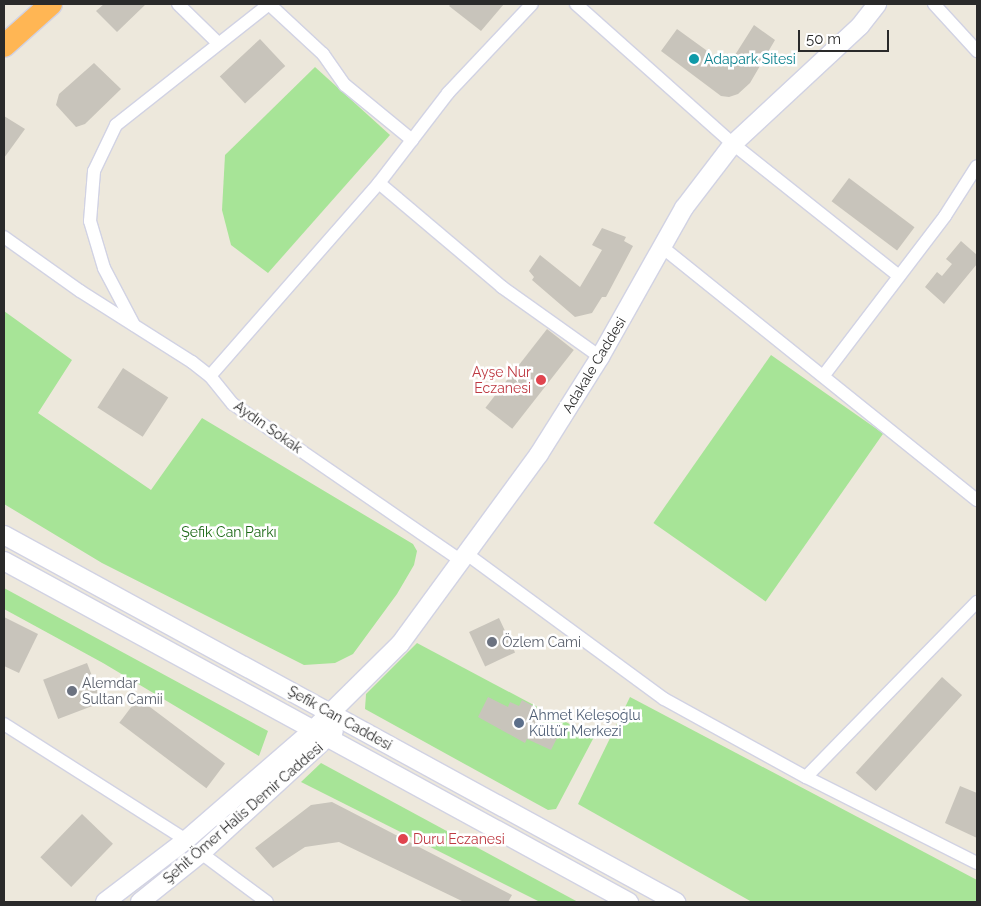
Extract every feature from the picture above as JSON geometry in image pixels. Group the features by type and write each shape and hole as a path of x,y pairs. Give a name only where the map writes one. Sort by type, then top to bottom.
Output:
{"highway":[{"path":"4,35 37,4"},
{"path":"4,46 51,4"}],"main road":[{"name":"Adakale Caddesi","path":"336,716 400,644 465,559 539,454 600,356 684,208 733,144 860,26 876,4"},
{"name":"Şefik Can Caddesi","path":"4,535 676,902"},
{"name":"Şefik Can Caddesi","path":"4,561 629,902"},
{"name":"Şehit Ömer Halis Demir Caddesi","path":"140,902 200,853 336,716"},
{"name":"Şehit Ömer Halis Demir Caddesi","path":"105,902 320,734"}],"street":[{"path":"178,4 218,43"},
{"path":"134,325 104,268 90,221 94,171 116,125 270,4 323,54 345,85 412,140"},
{"path":"210,376 379,183 448,93 532,4"},
{"path":"576,4 733,144 899,276"},
{"path":"934,4 977,51"},
{"path":"824,375 899,276 977,166"},
{"path":"379,183 502,288 600,356"},
{"name":"Aydın Sokak","path":"4,238 210,376 233,404 465,559 664,699 806,777 977,864"},
{"path":"662,247 824,375 977,500"},
{"path":"806,777 977,602"},
{"path":"4,724 186,840"},
{"path":"200,853 267,902"}],"green space":[{"path":"315,67 390,135 268,273 231,245 222,210 225,155"},
{"name":"Şefik Can Parkı","path":"4,311 72,360 38,413 151,490 202,418 413,544 417,551 414,565 397,594 353,654 335,663 304,665 102,563 4,504"},
{"path":"771,355 883,434 766,602 653,523"},
{"path":"4,588 268,731 259,756 103,663 4,609"},
{"path":"417,643 594,737 556,809 548,810 365,709 366,694"},
{"path":"630,697 977,880 977,902 752,902 578,804"},
{"path":"321,763 578,902 540,902 301,782"}],"building":[{"path":"104,4 146,4 117,32 96,11"},
{"path":"451,4 504,4 481,31 449,6"},
{"name":"Adapark Sitesi","path":"754,25 775,40 750,83 738,94 729,97 721,96 661,51 677,29 728,66"},
{"path":"260,39 285,66 245,104 220,77"},
{"path":"94,63 121,89 85,124 76,127 56,105 59,94"},
{"path":"4,116 25,129 4,158"},
{"path":"849,178 914,227 897,251 832,201"},
{"path":"602,228 626,237 624,241 633,246 606,297 602,297 592,313 575,317 532,280 534,277 529,271 540,255 580,287 602,250 592,245"},
{"path":"961,241 977,255 977,264 944,304 925,287 937,272 942,276 952,264 946,259"},
{"path":"547,329 574,350 512,429 485,408"},
{"path":"123,368 168,397 143,437 97,407"},
{"path":"4,617 38,634 19,673 4,666"},
{"name":"Özlem Cami","path":"499,618 515,652 485,666 469,632"},
{"name":"Alemdar Sultan Camii","path":"87,663 102,702 58,719 43,680"},
{"path":"942,677 962,695 876,791 856,773"},
{"path":"488,697 508,707 510,702 519,706 522,700 537,708 535,713 542,716 540,722 560,732 551,750 527,739 525,743 478,717"},
{"path":"138,698 225,764 206,788 119,723"},
{"path":"960,786 977,793 977,838 945,823"},
{"path":"332,802 512,895 508,902 464,902 339,842 305,847 273,868 255,848 311,805"},
{"path":"82,814 113,844 71,887 40,857"}],"place":[{"name":"Adapark Sitesi","path":"694,59"},
{"name":"Ayşe Nur Eczanesi","path":"541,380"},
{"name":"Özlem Cami","path":"492,642"},
{"name":"Alemdar Sultan Camii","path":"72,691"},
{"name":"Ahmet Keleşoğlu Kültür Merkezi","path":"519,723"},
{"name":"Duru Eczanesi","path":"403,839"}]}
